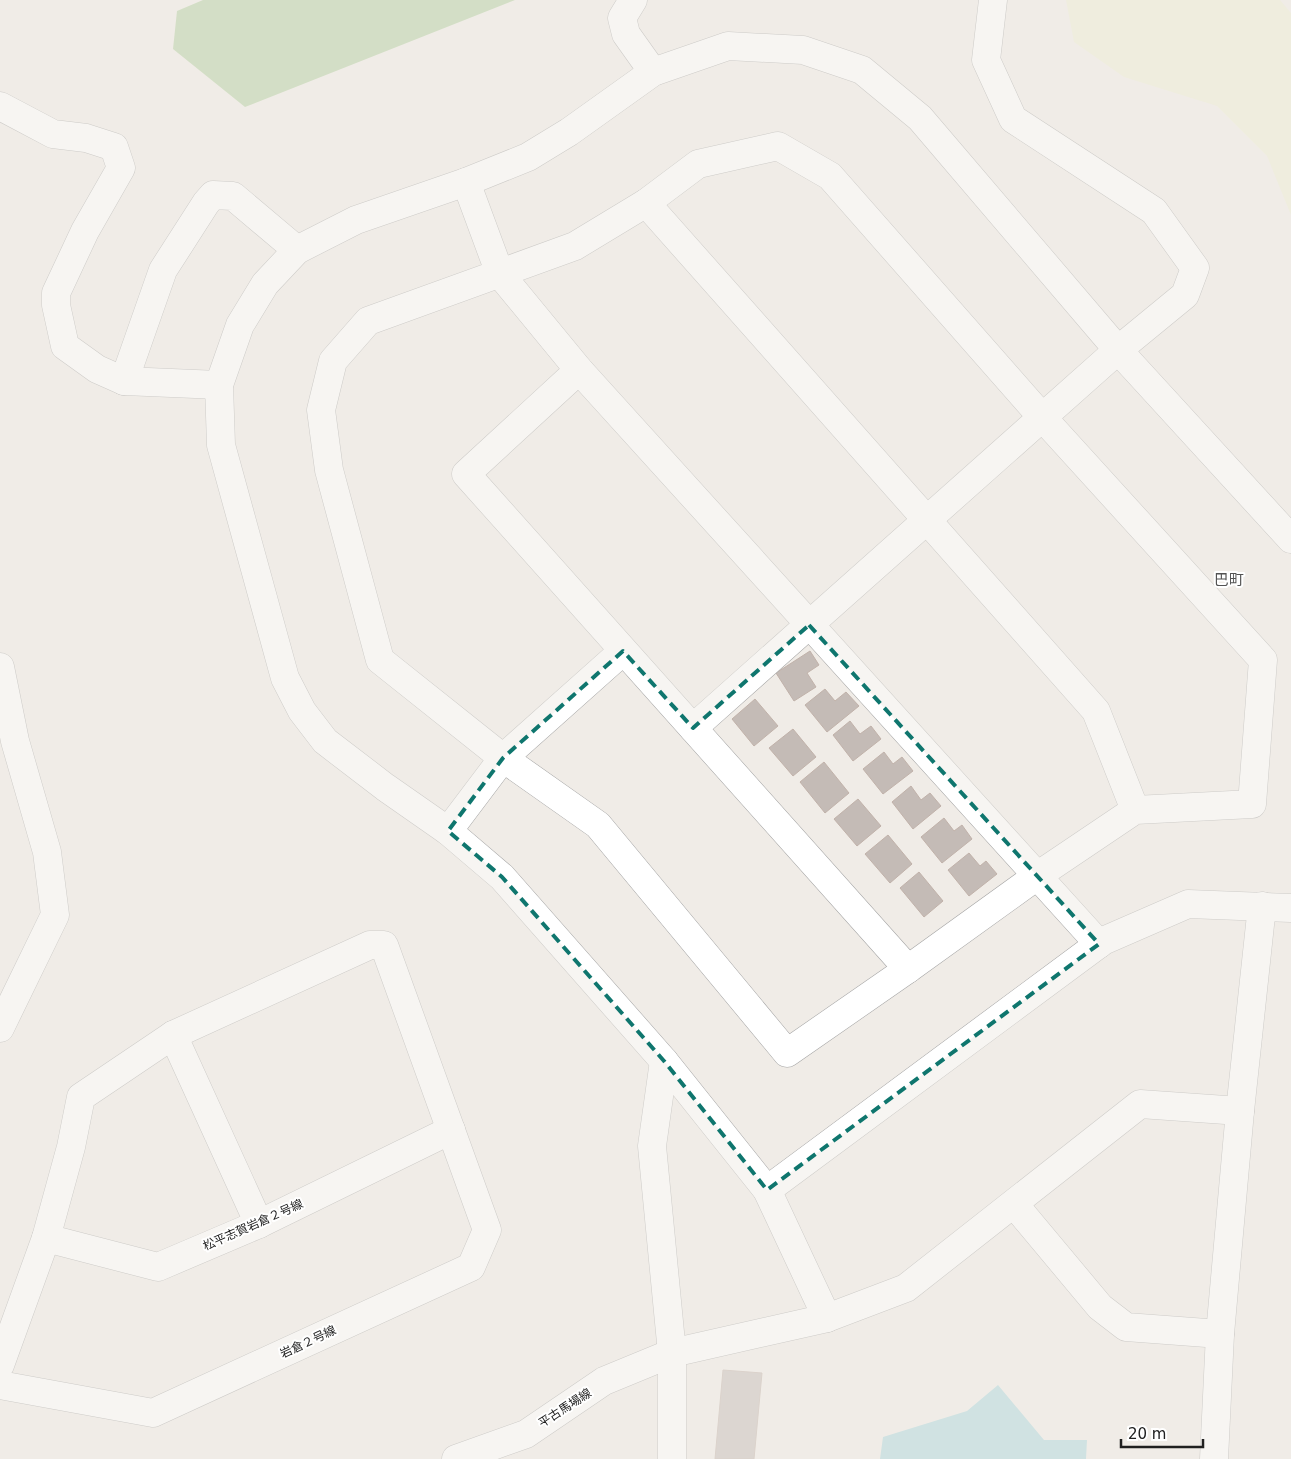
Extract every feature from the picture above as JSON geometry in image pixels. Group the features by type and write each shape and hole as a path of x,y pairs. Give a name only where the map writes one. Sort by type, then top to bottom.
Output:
{"street":[{"path":"633,0 622,18 626,34 653,72"},
{"path":"693,728 1118,350 1185,295 1195,268 1154,211 1013,119 986,60 994,0"},
{"path":"828,1318 767,1190 664,1061 502,877 448,831 385,787 325,741 302,711 285,678 221,445 219,385 240,325 253,302 265,284 297,250 356,220 466,182 528,157 569,132 653,72 728,46 803,50 862,70 920,118 1118,350 1291,539"},
{"path":"0,106 53,134 86,138 114,147 121,168 85,231 56,293 56,305 65,346 97,369 124,381 219,385"},
{"path":"778,146 830,176 1042,417 1263,660 1252,804 1135,810 1037,876 908,969 787,1052 598,825 503,758 380,660 329,470 321,410 333,361 368,321 575,246 646,203 698,164 778,146"},
{"path":"466,182 500,274 579,370 1099,944"},
{"path":"124,381 163,270 206,202 213,195 233,196 297,250"},
{"path":"646,203 1096,711 1135,810"},
{"path":"579,370 466,474 908,969"},
{"path":"448,831 503,758 623,651"},
{"path":"0,667 15,741 47,852 55,915 0,1028"},
{"path":"767,1190 1099,944 1188,904 1291,908"},
{"path":"1214,1459 1220,1334 1240,1111 1262,906"},
{"name":"岩倉２号線","path":"0,1385 153,1413 471,1267 487,1230 384,945 370,945 173,1036"},
{"path":"0,1365 46,1238 71,1147 81,1098 173,1036 259,1224"},
{"path":"664,1061 652,1146 672,1353 672,1459"},
{"name":"平古馬場線","path":"456,1459 526,1434 604,1382 672,1353 828,1318 906,1288 1140,1104 1240,1111"},
{"name":"松平志賀岩倉２号線","path":"46,1238 158,1267 259,1224 451,1130"},
{"path":"1014,1204 1100,1307 1126,1327 1220,1334"}],"highlighted area":[{"path":"809,625 1099,944 767,1190 664,1061 502,877 448,831 503,758 623,651 693,728"}],"green space":[{"path":"203,0 515,0 245,107 173,49 177,11"},
{"path":"1066,0 1280,0 1291,13 1291,215 1267,156 1217,106 1124,77 1074,42"}],"water":[{"path":"998,1385 1044,1440 1087,1440 1086,1459 880,1459 883,1437 967,1411"}],"building":[{"path":"810,651 819,665 807,673 816,687 794,701 776,673"},
{"path":"825,689 835,701 846,692 859,706 827,732 805,705"},
{"path":"755,699 778,726 754,746 732,719"},
{"path":"850,721 860,734 871,726 881,739 853,761 833,735"},
{"path":"793,729 816,757 793,776 769,748"},
{"path":"884,752 893,764 902,757 913,771 883,794 863,769"},
{"path":"824,762 849,793 825,813 800,782"},
{"path":"911,786 921,800 930,793 941,806 913,829 892,802"},
{"path":"858,799 881,826 857,846 834,819"},
{"path":"944,818 954,831 962,825 972,839 942,863 921,837"},
{"path":"888,835 912,864 890,883 865,854"},
{"path":"969,853 980,866 986,861 997,874 969,896 948,870"},
{"path":"919,872 943,901 924,917 900,888"},
{"path":"723,1370 762,1373 754,1459 715,1459"}],"district":[{"name":"巴町","path":"1229,580"}]}
